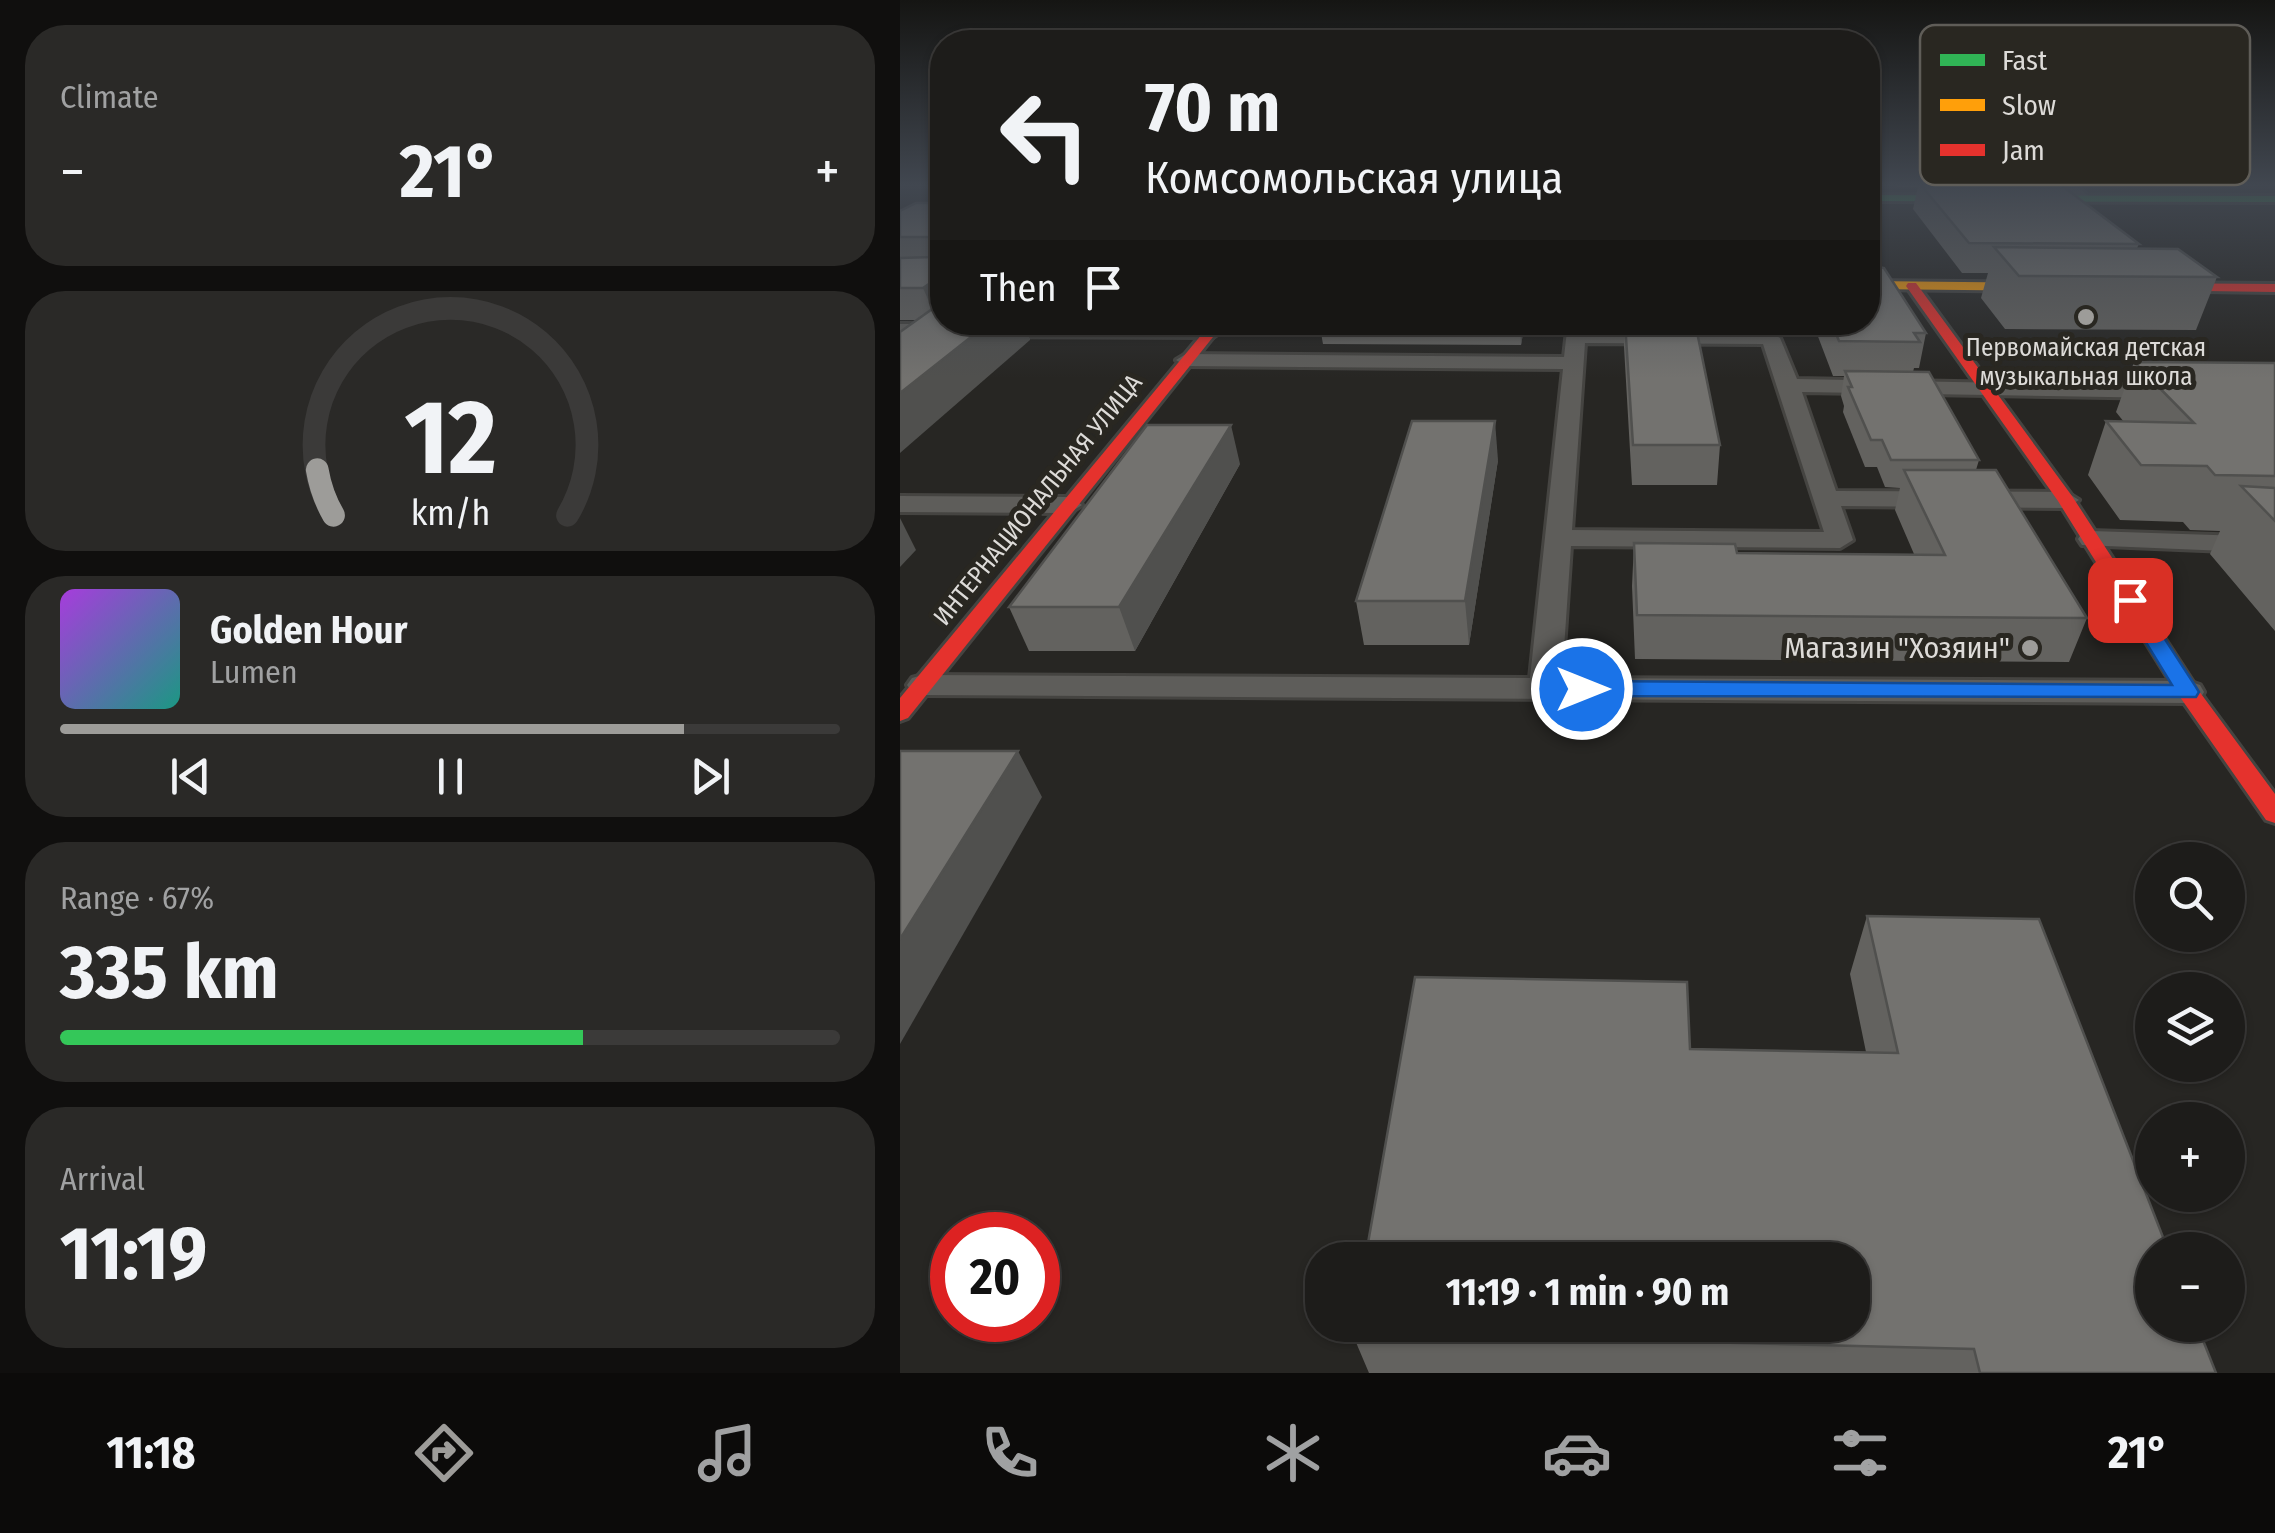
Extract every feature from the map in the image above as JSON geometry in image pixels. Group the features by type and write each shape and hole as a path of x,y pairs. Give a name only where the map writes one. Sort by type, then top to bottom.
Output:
{"street":[{"path":"1880,285 2084,287"},
{"path":"1912,286 2066,500 2188,692 2275,813"},
{"path":"2122,287 2275,288"},
{"name":"ИНТЕРНАЦИОНАЛЬНАЯ УЛИЦА","path":"900,713 1209,335"}],"lane":[{"path":"900,330 930,330"},
{"path":"1186,360 1575,341 1770,338 1840,540 1558,538"},
{"path":"1544,689 1575,341"},
{"path":"1789,385 2198,393"},
{"path":"1826,498 2066,500"},
{"path":"900,504 1069,505"},
{"path":"2091,540 2275,544"},
{"path":"923,685 2188,692"}],"building":[{"path":"1996,249 2178,249 2217,277 2019,276"},
{"path":"930,257 930,283 923,288 900,288 900,258"},
{"path":"1880,267 1926,333 1914,333 1920,342 1839,341 1836,335 1880,335"},
{"path":"930,311 930,335 974,335 900,393 900,332"},
{"path":"1626,335 1698,335 1720,445 1633,445"},
{"path":"2134,362 2275,363 2275,476 2215,475 2207,466 2141,465 2106,421 2194,423"},
{"path":"1845,371 1929,372 1979,460 1891,460 1882,440 1871,440"},
{"path":"1412,421 1495,421 1465,601 1356,601"},
{"path":"1147,425 1231,425 1119,607 1009,607"},
{"path":"1904,470 1996,470 2087,618 1637,615 1634,543 1735,544 1737,553 1945,555"},
{"path":"2241,486 2275,488 2275,521"},
{"path":"900,751 1018,751 900,939"},
{"path":"1867,916 2039,919 2135,1165 2135,1212 2153,1212 2161,1232 2135,1232 2135,1342 2204,1342 2216,1373 1980,1373 1974,1349 1702,1342 1870,1342 1870,1242 1368,1242 1415,977 1687,982 1690,1049 1898,1053"}],"traffic: slow":[{"path":"1880,285 2057,287"}],"traffic: jam":[{"path":"1912,286 2066,500 2188,692 2275,813"},
{"path":"2138,287 2275,288"},
{"path":"900,713 1208,335"}],"place":[{"name":"Первомайская детская музыкальная школа","path":"2086,317"},
{"name":"Магазин \"Хозяин\"","path":"2030,648"}],"route":[{"path":"1582,689 2188,692 2130,600"}]}
